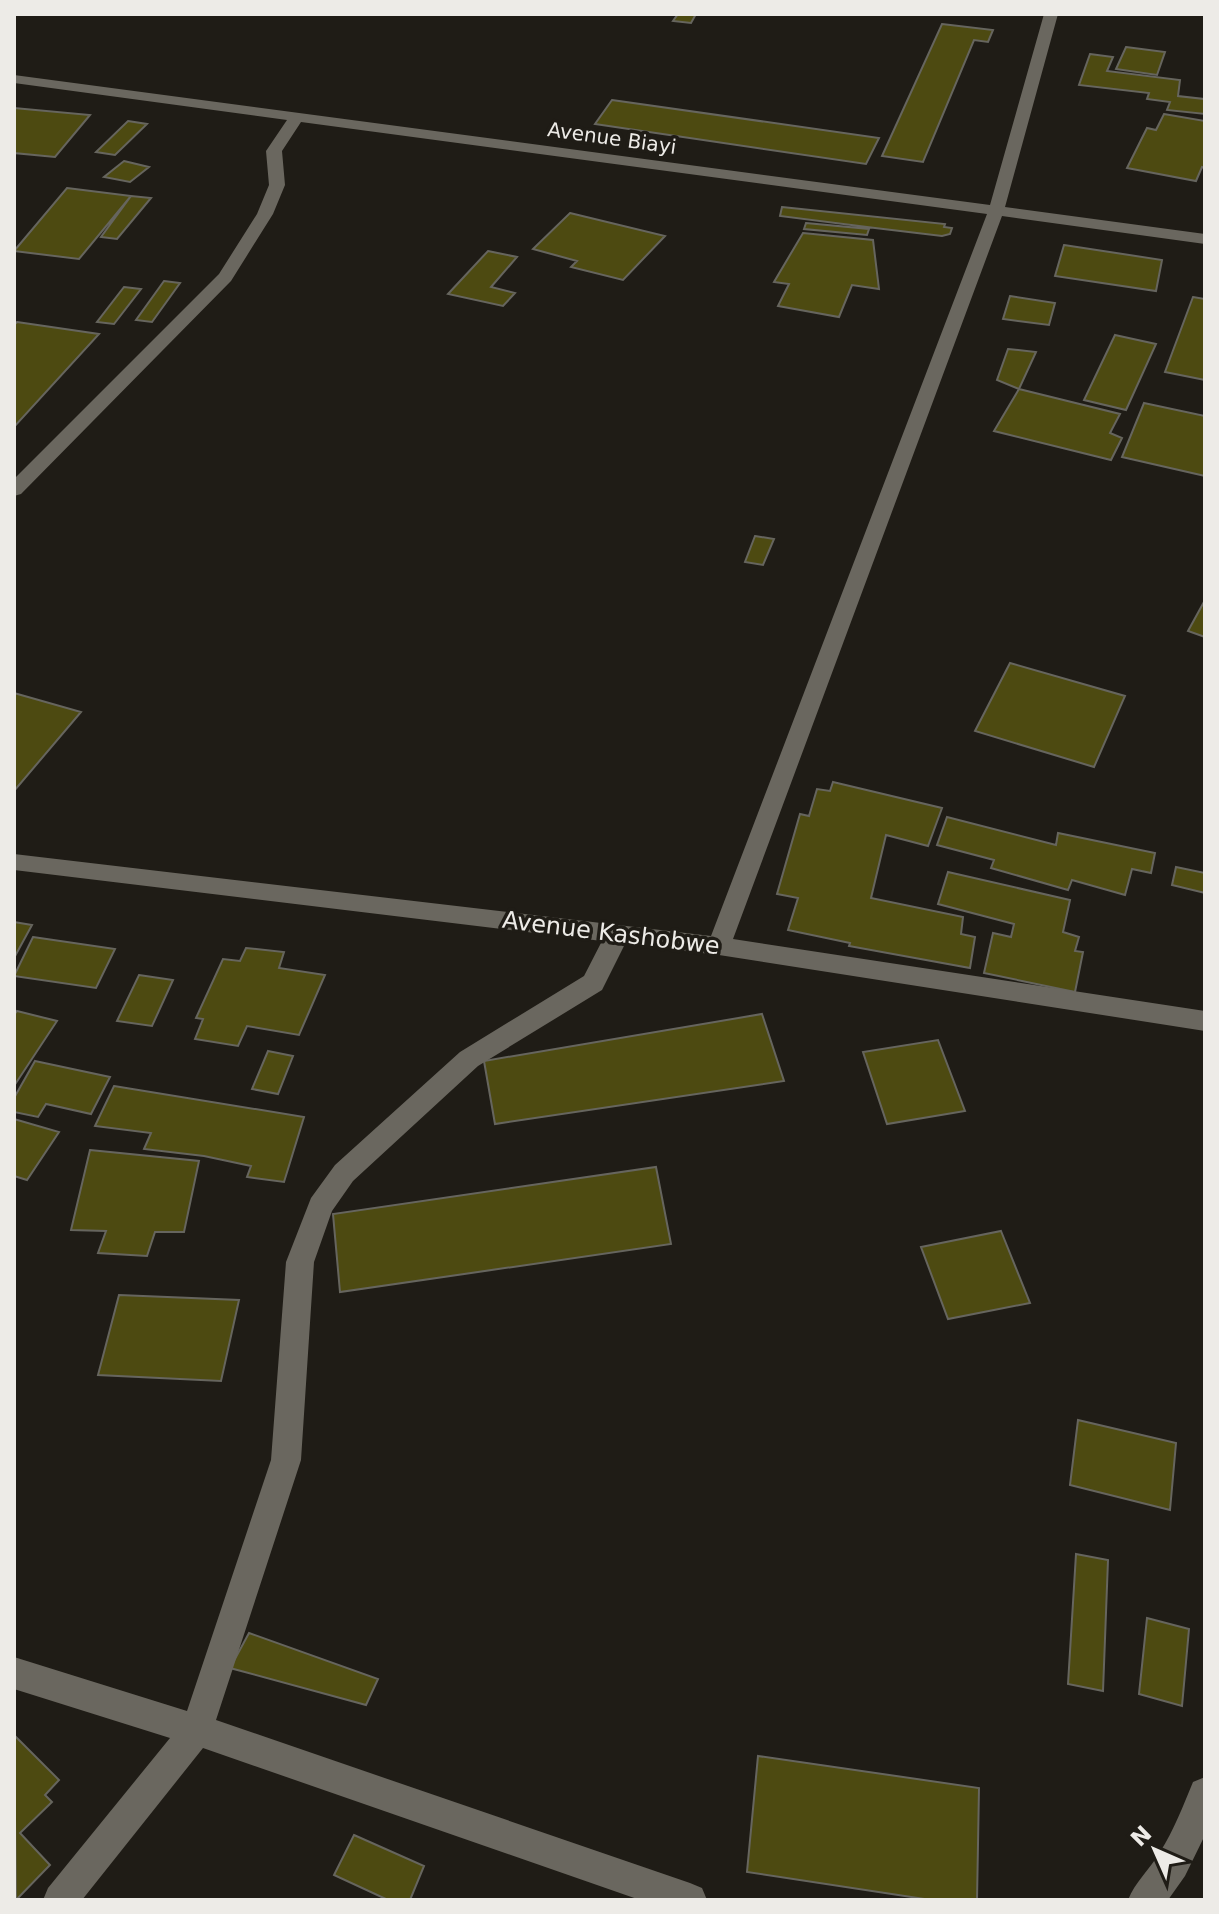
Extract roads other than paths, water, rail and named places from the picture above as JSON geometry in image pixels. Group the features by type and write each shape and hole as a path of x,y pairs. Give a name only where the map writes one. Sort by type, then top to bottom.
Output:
{"street":[{"path":"719,946 996,211 1051,14"},
{"name":"Avenue Biayi","path":"14,79 1205,239"},
{"path":"14,490 225,277 265,214 277,185 274,151 298,115"},
{"name":"Avenue Kashobwe","path":"14,862 719,946 1205,1021"},
{"path":"60,1900 197,1730 286,1460 300,1262 320,1206 344,1173 469,1059 593,983 617,934"},
{"path":"14,1673 197,1730 690,1900"},
{"path":"1145,1900 1158,1888 1205,1794"}]}
